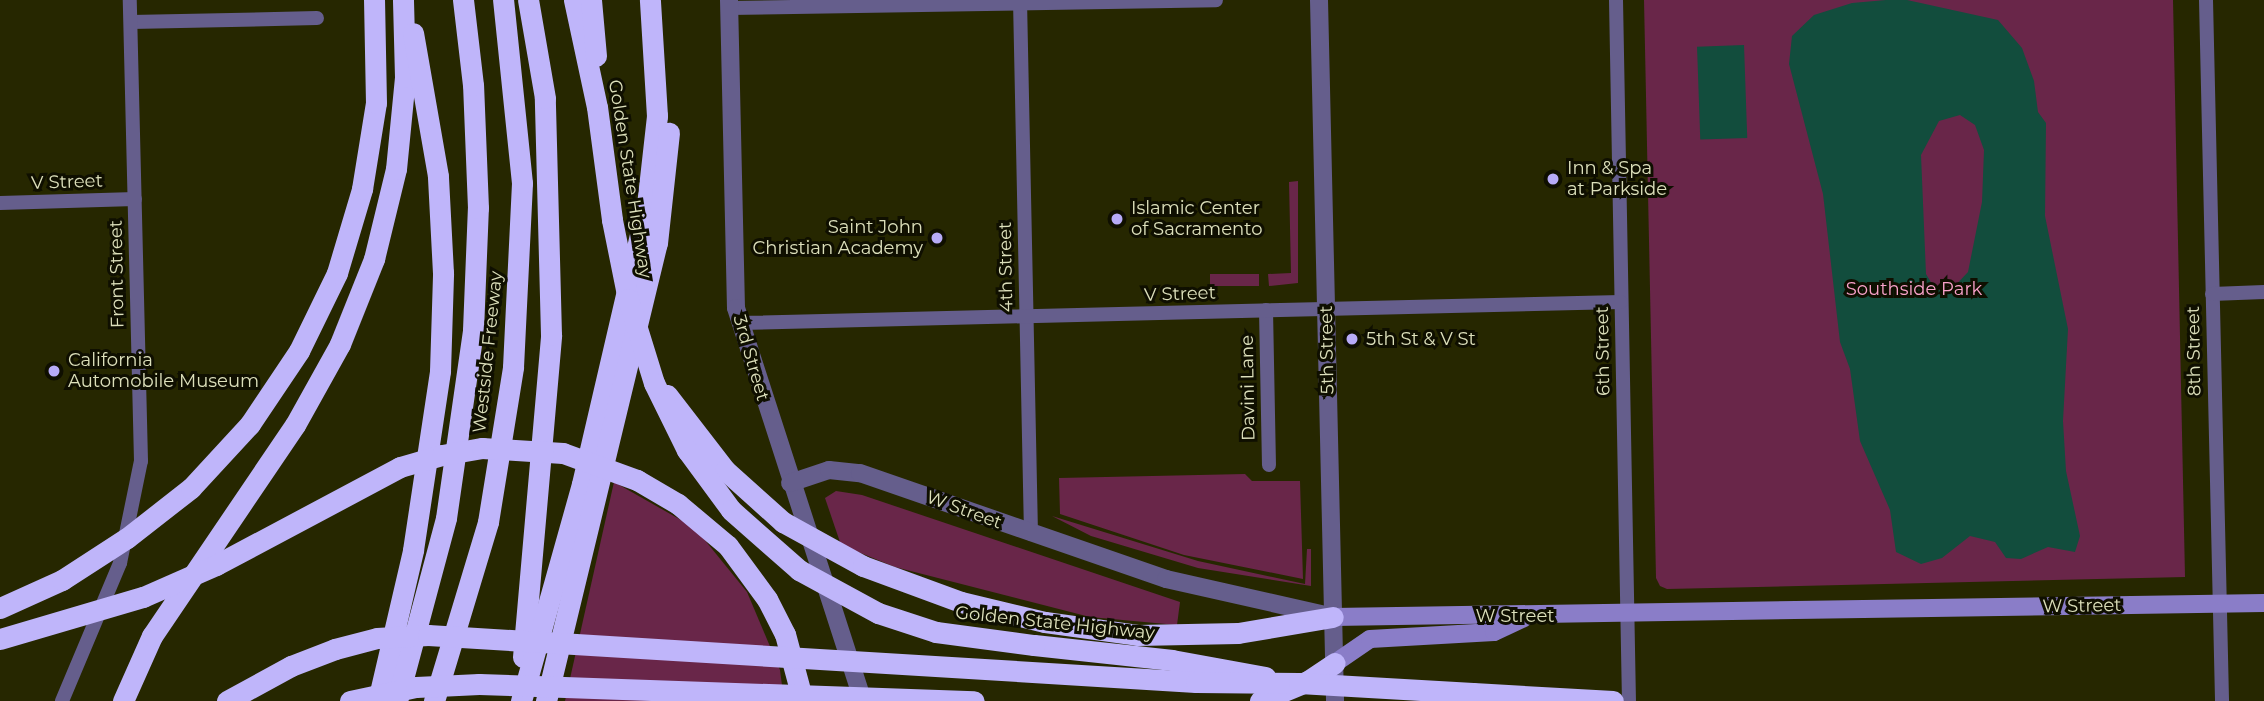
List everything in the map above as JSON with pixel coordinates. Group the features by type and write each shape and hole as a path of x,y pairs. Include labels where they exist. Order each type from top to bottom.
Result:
{"highway":[{"path":"0,608 73,573 127,538 191,488 250,424 299,351 337,273 362,189 376,103 374,0"},
{"path":"123,701 152,636 295,425 340,344 374,259 396,169 405,78 404,0"},
{"path":"378,701 413,550 440,370 443,273 438,176 404,0"},
{"name":"Westside Freeway","path":"397,701 446,518 473,331 478,208 473,85 463,0"},
{"name":"Westside Freeway","path":"434,701 488,522 513,367 522,183 503,0"},
{"path":"520,701 551,321 545,98 528,0"},
{"name":"Golden State Highway","path":"574,0 597,107 612,220 645,356 672,424 732,510 799,569 878,613 936,632 984,641 1172,660 1298,683 1613,701"},
{"path":"591,0 597,107"},
{"path":"520,701 582,484 647,205 657,116 652,0"},
{"path":"546,701 662,211 668,163 668,82 652,0"},
{"path":"645,356 694,434 724,470 783,523 863,566 961,602 1045,622 1137,635 1238,632 1334,617"},
{"path":"0,639 144,597 216,565 400,467 442,455 482,448 564,453 617,471 678,504 728,546 767,599 785,634 803,701"},
{"path":"227,701 291,666 335,649 377,638 428,635 1196,682 1298,683"},
{"path":"1260,701 1308,681 1335,663"},
{"path":"350,701 416,687 479,684 974,701"}],"main road":[{"name":"W Street","path":"1334,617 1627,616 2264,603"},
{"path":"1335,663 1370,639 1494,632 1530,615"}],"street":[{"name":"Front Street","path":"62,701 120,563 137,495 141,424 130,0"},
{"path":"729,4 1216,0"},
{"name":"5th Street","path":"1319,0 1335,701"},
{"name":"6th Street","path":"1616,0 1629,701"},
{"name":"8th Street","path":"2206,0 2222,701"},
{"name":"4th Street","path":"1020,2 1031,534"},
{"name":"3rd Street","path":"729,4 734,279 740,323 863,701"},
{"path":"131,22 317,18"},
{"name":"V Street","path":"0,203 135,199"},
{"path":"2213,294 2264,292"},
{"name":"V Street","path":"740,323 1621,302"},
{"name":"Davini Lane","path":"1266,310 1269,465"},
{"name":"W Street","path":"790,483 829,470 848,470 1166,579 1334,617"}],"green space":[{"name":"Southside Park","path":"1644,0 2173,0 2185,577 1667,589 1660,586 1656,578"},
{"path":"1298,181 1298,283 1269,286 1268,274 1291,273 1289,182"},
{"path":"1210,274 1259,274 1259,286 1210,286"},
{"path":"1245,474 1252,481 1300,481 1303,579 1184,555 1060,514 1059,478"},
{"path":"614,482 695,528 747,592 780,670 784,701 565,701"},
{"path":"836,491 862,495 1180,602 1177,625 1090,617 895,567 841,545 825,498"},
{"path":"1052,516 1198,561 1305,584 1307,549 1311,549 1311,586 1198,568 1091,536"}],"shaded area":[{"path":"1907,0 1998,20 2022,48 2034,81 2038,112 2046,123 2045,216 2068,329 2063,421 2066,471 2080,536 2075,552 2048,547 2021,559 2006,558 1995,542 1970,536 1942,558 1921,564 1896,552 1890,510 1860,441 1850,369 1840,342 1823,194 1789,64 1792,36 1814,15 1852,3","holes":["1960,115 1975,125 1984,150 1982,202 1968,272 1953,288 1943,291 1935,289 1926,274 1921,155 1939,121"]},
{"path":"1744,45 1747,138 1700,140 1697,47"}],"place":[{"name":"Inn & Spa at Parkside","path":"1553,179"},
{"name":"Islamic Center of Sacramento","path":"1117,219"},
{"name":"Saint John Christian Academy","path":"937,238"},
{"name":"5th St & V St","path":"1352,339"},
{"name":"California Automobile Museum","path":"54,371"}]}
